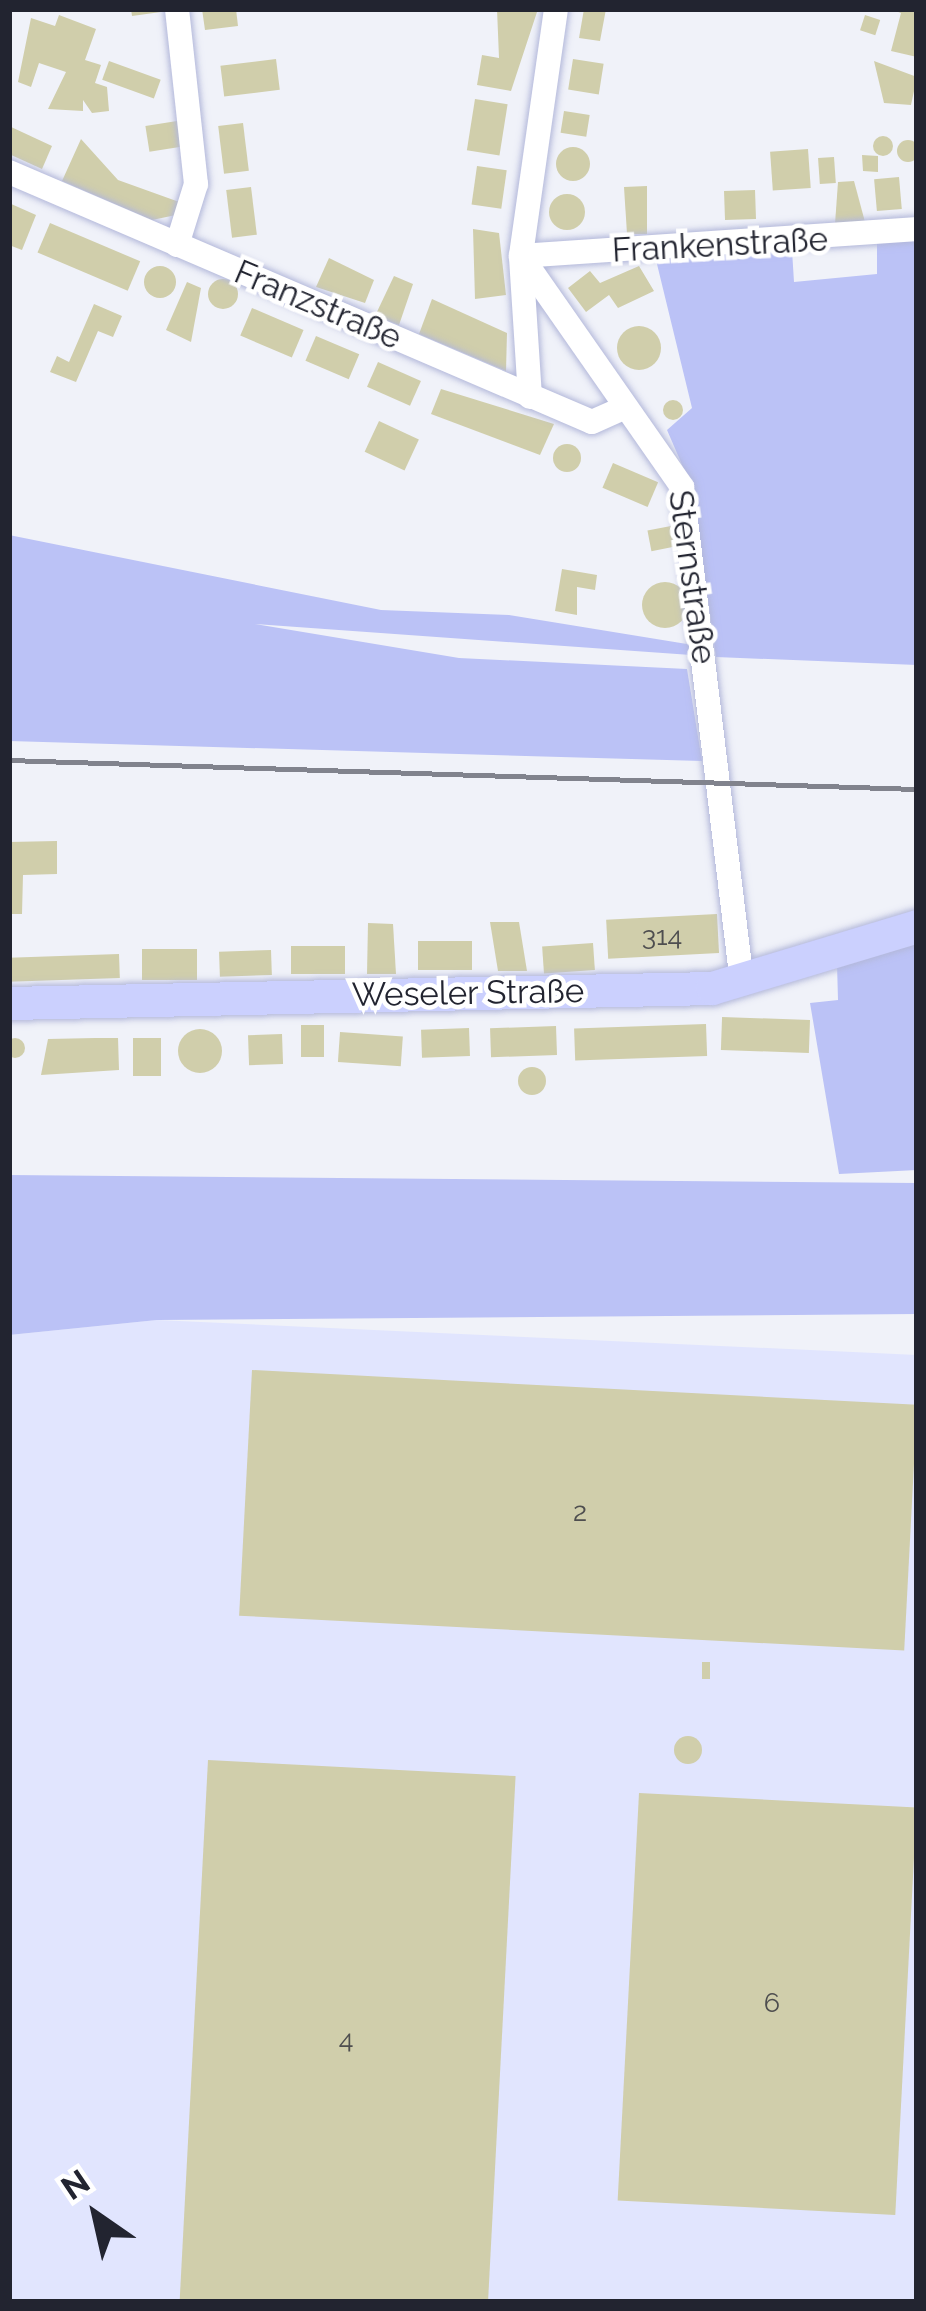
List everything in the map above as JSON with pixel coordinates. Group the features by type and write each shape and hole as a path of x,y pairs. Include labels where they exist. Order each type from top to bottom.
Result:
{"main road":[{"name":"Weseler Straße","path":"9,1003 742,982 917,926"}],"street":[{"path":"177,9 196,184 177,245"},
{"path":"530,397 521,256 556,9"},
{"name":"Franzstraße","path":"9,172 592,422 625,407"},
{"name":"Frankenstraße","path":"521,256 917,229"},
{"name":"Sternstraße","path":"521,256 682,487 742,982"}],"shaded area":[{"path":"917,236 917,665 716,657 693,490 667,430 692,408 656,260 792,250 794,282 877,274 877,242"},
{"path":"9,535 381,610 509,615 693,645 691,655 255,624 459,658 687,669 702,761 9,741"},
{"path":"917,936 917,1170 839,1174 810,1003 838,1000 837,964"},
{"path":"9,1175 917,1183 917,1314 157,1320 9,1335"},
{"path":"157,1320 917,1355 917,2302 9,2302 9,1335"}],"building":[{"path":"131,9 161,9 161,12 132,16"},
{"path":"202,9 236,9 238,26 205,30"},
{"path":"497,9 538,9 511,91 477,85 482,55 499,58"},
{"path":"584,9 606,9 600,41 579,38"},
{"path":"890,9 917,9 917,57 891,51 901,13"},
{"path":"59,15 96,29 85,60 101,65 95,83 107,87 109,111 92,113 83,100 83,111 48,109 66,72 39,63 31,87 18,82 31,18 55,26"},
{"path":"865,15 880,20 875,35 860,30"},
{"path":"276,59 280,90 224,97 220,66"},
{"path":"573,59 604,64 599,94 568,90"},
{"path":"109,61 161,80 154,99 102,80"},
{"path":"874,61 917,77 911,105 884,103"},
{"path":"475,99 508,104 499,156 467,150"},
{"path":"564,111 590,115 586,137 561,133"},
{"path":"177,121 181,147 149,152 145,126"},
{"path":"243,123 249,171 224,174 218,126"},
{"path":"9,126 52,146 42,169 9,154"},
{"path":"883,136 893,146 883,156 873,146"},
{"path":"81,139 118,180 182,203 176,215 152,220 62,181"},
{"path":"908,140 919,151 908,162 897,151"},
{"path":"573,147 585,152 590,164 585,176 573,181 561,176 556,164 561,152"},
{"path":"808,149 811,188 773,191 770,152"},
{"path":"862,155 878,156 878,172 863,171"},
{"path":"834,157 836,183 820,184 818,158"},
{"path":"477,166 507,170 501,209 472,205"},
{"path":"899,177 902,209 877,211 874,179"},
{"path":"854,181 865,222 835,224 838,182"},
{"path":"647,186 647,234 627,234 624,187"},
{"path":"251,187 257,235 232,238 226,190"},
{"path":"755,190 756,219 725,220 724,191"},
{"path":"567,194 580,199 585,212 580,225 567,230 554,225 549,212 554,199"},
{"path":"9,203 36,215 22,250 9,245"},
{"path":"50,223 140,261 128,291 37,252"},
{"path":"473,229 499,233 506,295 475,299"},
{"path":"329,258 374,280 365,303 316,287"},
{"path":"160,266 171,271 176,282 171,293 160,298 149,293 144,282 149,271"},
{"path":"639,266 654,291 618,308 609,295 586,312 568,288 590,271 600,283"},
{"path":"394,276 413,284 399,325 375,316"},
{"path":"223,279 238,294 223,309 208,294"},
{"path":"187,282 201,288 191,342 166,330"},
{"path":"432,299 507,333 506,371 419,334"},
{"path":"94,304 122,316 113,337 98,331 76,382 50,372 57,356 69,362"},
{"path":"252,308 304,330 292,357 240,336"},
{"path":"639,326 655,332 661,348 655,364 639,370 623,364 617,348 623,332"},
{"path":"316,336 359,354 349,379 305,361"},
{"path":"378,362 421,381 410,406 367,387"},
{"path":"441,389 554,424 540,455 431,414"},
{"path":"673,400 683,410 673,420 663,410"},
{"path":"379,421 419,440 405,470 365,452"},
{"path":"567,444 577,448 581,458 577,468 567,472 557,468 553,458 557,448"},
{"path":"613,463 658,482 648,507 602,488"},
{"path":"671,526 675,547 651,551 647,531"},
{"path":"562,569 597,575 595,590 577,587 577,615 555,611"},
{"path":"665,582 682,588 688,605 682,622 665,628 648,622 642,605 648,588"},
{"path":"57,841 57,874 23,875 22,914 9,914 9,842"},
{"path":"717,914 719,953 608,959 606,920"},
{"path":"490,922 519,922 527,971 498,971"},
{"path":"368,923 393,924 396,974 367,974"},
{"path":"418,941 472,941 472,970 418,970"},
{"path":"593,943 595,970 544,973 542,947"},
{"path":"291,946 345,946 345,974 291,974"},
{"path":"142,949 197,949 197,980 142,980"},
{"path":"271,950 272,975 220,977 219,952"},
{"path":"119,954 120,978 10,982 9,958"},
{"path":"722,1017 810,1020 809,1053 721,1050"},
{"path":"706,1024 707,1056 575,1061 574,1029"},
{"path":"301,1025 324,1025 324,1057 301,1057"},
{"path":"556,1026 557,1055 491,1057 490,1028"},
{"path":"469,1028 470,1056 422,1058 421,1030"},
{"path":"200,1029 215,1036 222,1051 215,1066 200,1073 185,1066 178,1051 185,1036"},
{"path":"340,1032 403,1036 401,1066 338,1062"},
{"path":"282,1034 283,1064 249,1065 248,1035"},
{"path":"15,1038 25,1048 15,1058 5,1048"},
{"path":"118,1038 119,1070 41,1075 48,1039"},
{"path":"133,1038 161,1038 161,1076 133,1076"},
{"path":"532,1067 542,1071 546,1081 542,1091 532,1095 522,1091 518,1081 522,1071"},
{"path":"252,1370 917,1405 904,1651 239,1616"},
{"path":"702,1662 710,1662 710,1679 702,1679"},
{"path":"688,1736 698,1740 702,1750 698,1760 688,1764 678,1760 674,1750 678,1740"},
{"path":"208,1760 516,1776 488,2302 180,2302"},
{"path":"639,1793 917,1808 895,2215 618,2200"}],"railway":[{"path":"9,760 917,789"}]}
